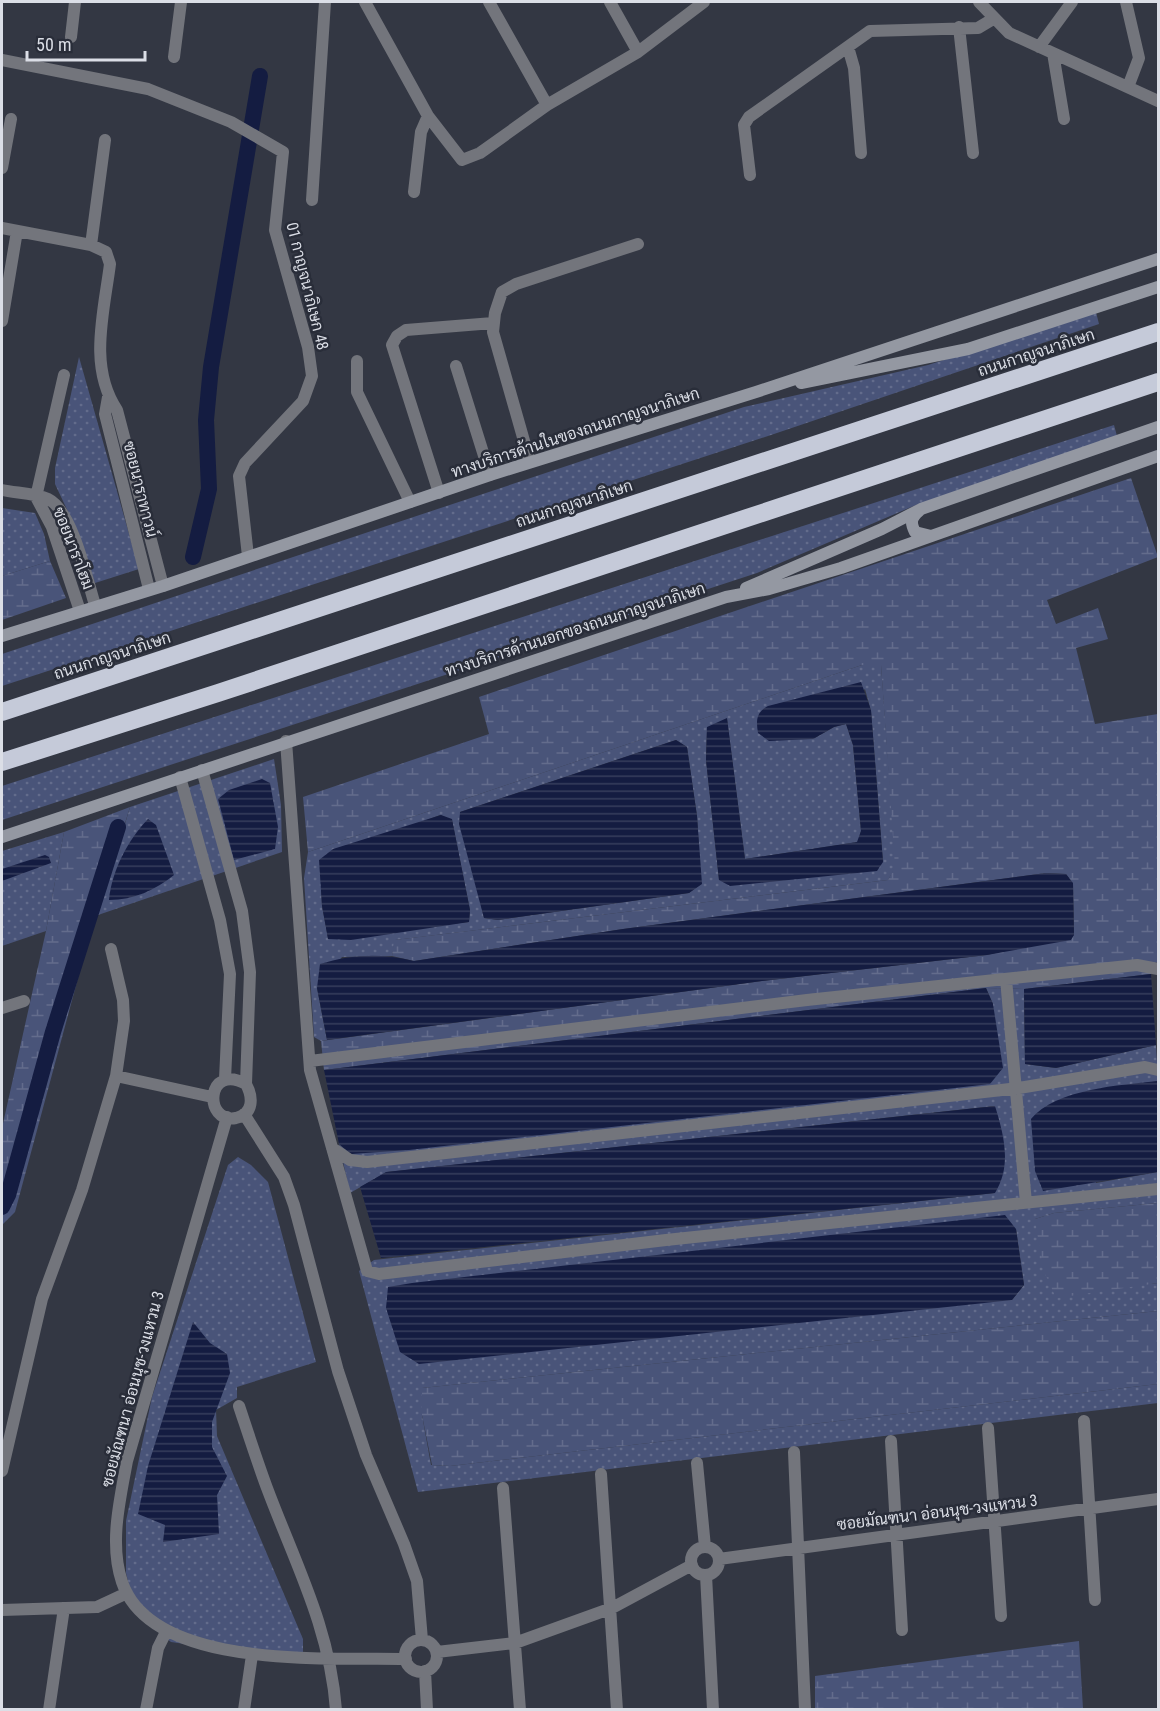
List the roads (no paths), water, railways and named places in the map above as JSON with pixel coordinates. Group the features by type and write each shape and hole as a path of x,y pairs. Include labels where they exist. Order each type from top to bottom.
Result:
{"highway":[{"name":"ถนนกาญจนาภิเษก","path":"2,712 1158,332"},
{"path":"2,762 218,693 1158,382"}],"main road":[{"name":"ทางบริการด้านในของถนนกาญจนาภิเษก","path":"2,636 163,586 490,475 756,392 1158,259"},
{"path":"756,392 968,350 1158,287"},
{"path":"726,597 882,529 921,509 1158,428"},
{"name":"ทางบริการด้านนอกของถนนกาญจนาภิเษก","path":"2,837 726,597 769,589 841,568 1158,456"},
{"path":"921,509 912,517 911,524 915,532 933,536"}],"street":[{"path":"71,37 75,2"},
{"path":"174,57 181,2"},
{"path":"312,200 326,2"},
{"path":"365,2 428,117 462,160 469,160 547,105 638,52 704,2"},
{"path":"489,2 547,105"},
{"path":"610,2 638,52"},
{"path":"979,2 1009,33 1158,101"},
{"path":"1039,47 1072,2"},
{"path":"1126,2 1139,58 1128,87"},
{"path":"750,175 744,125 749,117 870,31 978,28 993,19"},
{"path":"960,27 973,153"},
{"path":"848,47 854,68 861,153"},
{"path":"1053,53 1064,119"},
{"name":"01 กาญจนาภิเษก 48","path":"2,60 148,89 231,122 275,145 283,152 284,159 275,211 275,230 308,347 312,376 303,401 245,463 239,476 248,556"},
{"path":"414,192 421,132 428,117"},
{"path":"2,168 10,119"},
{"path":"2,228 91,245 105,140"},
{"path":"2,321 17,231"},
{"path":"530,462 502,369 493,323 502,292 516,284 638,244"},
{"name":"ซอยนาราทาวน์","path":"91,245 106,252 110,264 99,350 102,377 108,397 117,410 163,586"},
{"path":"440,493 392,345 397,336 406,330 493,323"},
{"path":"357,361 357,392 410,502"},
{"path":"456,366 490,475"},
{"path":"36,497 64,375"},
{"name":"ซอยนาราทาวน์","path":"108,397 105,414 149,589"},
{"name":"ซอยนาราโฮม","path":"2,490 53,502 68,521 95,606"},
{"name":"ซอยนาราโฮม","path":"36,497 52,527 80,611"},
{"path":"286,741 310,1061 367,1271 379,1274 666,1240 1158,1189"},
{"path":"202,770 242,911 250,972 246,1084"},
{"path":"180,777 220,921 230,974 225,1079"},
{"path":"2,1471 42,1299 82,1190 116,1076 124,1022 123,1000 111,949"},
{"path":"310,1061 807,1000 1137,965 1158,969"},
{"path":"1006,979 1026,1203"},
{"path":"2,1008 24,1001"},
{"path":"332,1148 350,1160 367,1162 1016,1088 1145,1067 1158,1070"},
{"path":"116,1076 212,1097"},
{"path":"236,1078 246,1084 252,1094 251,1105 244,1114 234,1118 227,1117 215,1108 212,1097 216,1086 225,1079 236,1078"},
{"path":"244,1114 284,1177 294,1205 338,1371 366,1455 404,1544 417,1581 422,1640"},
{"name":"ซอยมัณฑนา อ่อนนุช-วงแหวน 3","path":"227,1117 127,1461 116,1519 117,1552 122,1582 127,1593 144,1613 166,1632 206,1647 252,1655 406,1659"},
{"path":"239,1406 267,1487 320,1618 330,1657 336,1710"},
{"path":"1084,1421 1095,1600"},
{"path":"988,1428 1001,1616"},
{"path":"891,1440 903,1630"},
{"path":"794,1452 806,1710"},
{"path":"697,1463 705,1547"},
{"path":"601,1474 612,1608 616,1710"},
{"path":"503,1488 520,1710"},
{"name":"ซอยมัณฑนา อ่อนนุช-วงแหวน 3","path":"719,1559 994,1520 1091,1510 1158,1499"},
{"path":"705,1547 715,1551 719,1559 714,1571 706,1575 698,1572 692,1565 694,1552 705,1547"},
{"path":"437,1652 515,1643 612,1608 692,1565"},
{"path":"706,1575 713,1710"},
{"path":"2,1610 97,1608 127,1593"},
{"path":"49,1710 64,1608"},
{"path":"146,1710 158,1648 166,1632"},
{"path":"422,1640 433,1645 437,1652 435,1664 425,1671 411,1668 406,1659 409,1645 422,1640"},
{"path":"244,1710 252,1655"},
{"path":"425,1671 427,1710"}],"waterway":[{"path":"193,557 209,489 206,420 211,367 260,76"},
{"path":"2,1207 8,1195 53,1032 118,827"}]}
